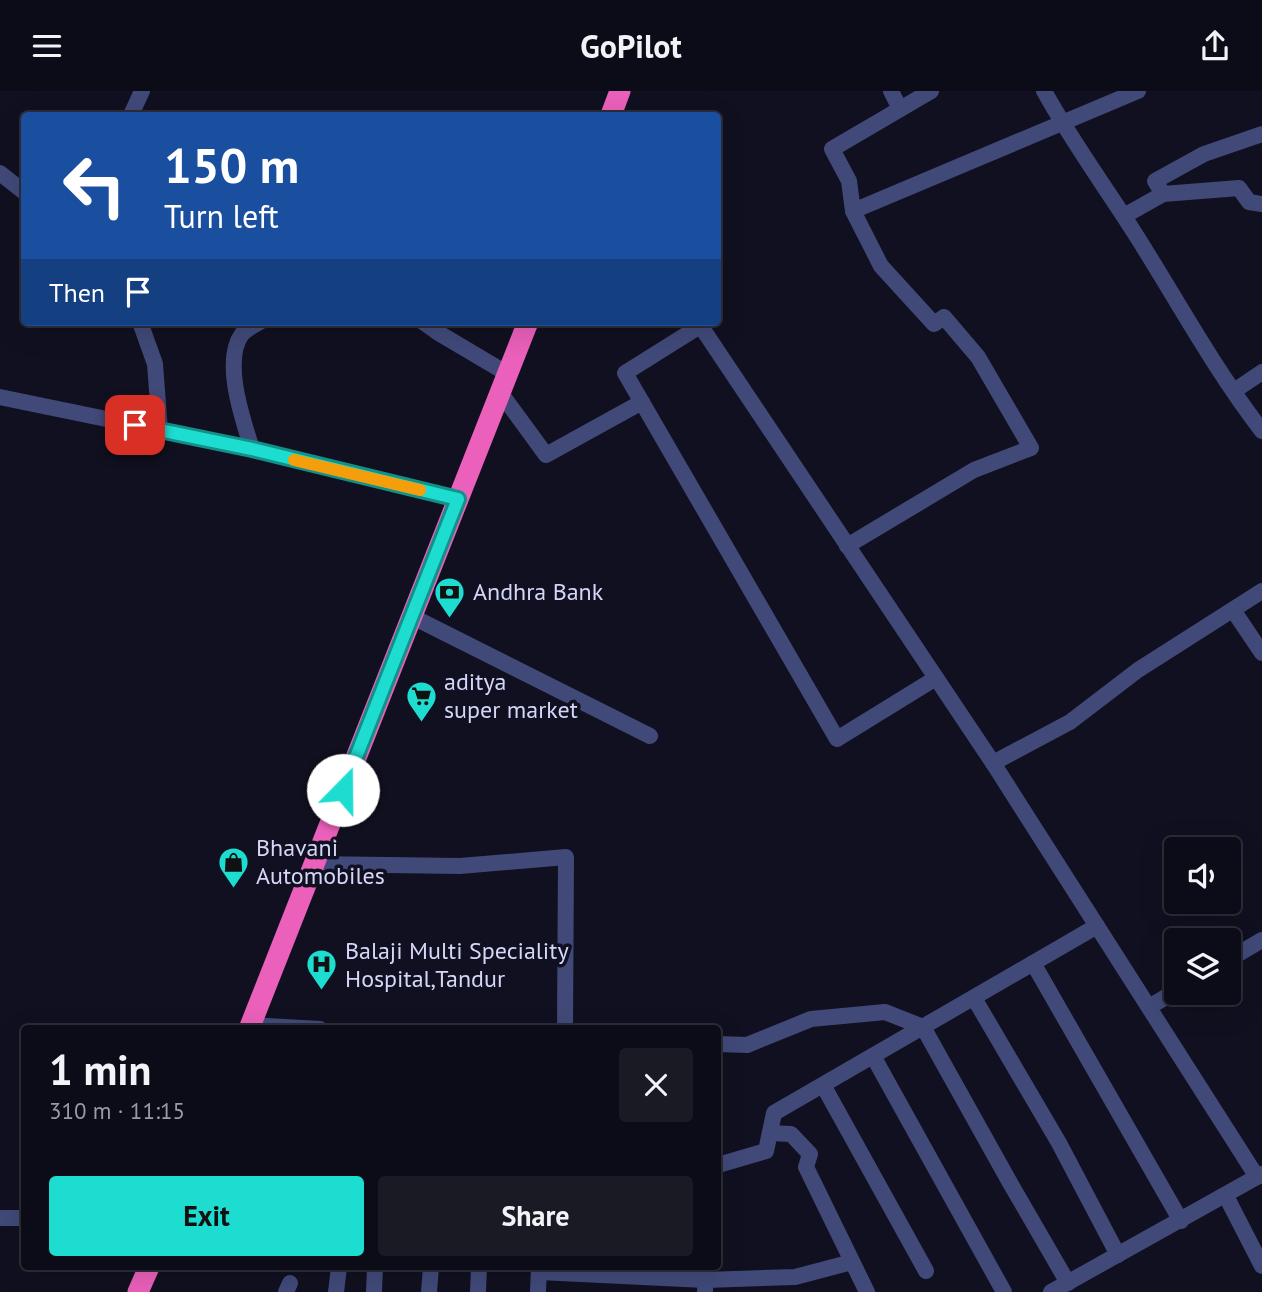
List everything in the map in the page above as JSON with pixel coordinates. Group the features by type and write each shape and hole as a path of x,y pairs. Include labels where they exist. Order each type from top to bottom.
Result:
{"highway":[{"path":"612,112 620,91"},
{"path":"250,1025 526,326"},
{"path":"138,1292 148,1270"}],"street":[{"path":"132,112 142,91"},
{"path":"891,91 900,109"},
{"path":"847,546 974,470 1031,448 978,357 944,317 934,324 881,266 853,211 849,181 832,149 931,91"},
{"path":"1044,91 1262,431"},
{"path":"853,211 1139,91"},
{"path":"1163,194 1155,181 1203,155 1262,135"},
{"path":"0,173 21,190"},
{"path":"1124,216 1163,194 1239,188 1249,202 1262,204"},
{"path":"141,326 155,364 160,431"},
{"path":"252,449 238,405 233,355 243,332 253,326"},
{"path":"429,326 504,383 546,455 642,402"},
{"path":"696,326 625,373 837,739 936,678"},
{"path":"700,326 993,763 1259,1176 1051,1292"},
{"path":"1234,391 1262,372"},
{"path":"0,397 252,449 458,499"},
{"path":"993,763 1070,722 1138,670 1262,591"},
{"path":"1233,610 1262,653"},
{"path":"411,616 650,736"},
{"path":"313,864 460,866 566,857 565,1025"},
{"path":"721,1164 766,1151 774,1113 1097,926"},
{"path":"1241,952 1262,940"},
{"path":"1033,963 1181,1221"},
{"path":"974,998 1059,1143 1118,1255"},
{"path":"1149,1007 1164,998"},
{"path":"721,1044 747,1045 811,1019 885,1012 923,1027 1068,1283"},
{"path":"873,1056 1004,1292"},
{"path":"823,1085 926,1271"},
{"path":"770,1133 791,1134 810,1154 806,1167 867,1292"},
{"path":"1226,1196 1262,1266"},
{"path":"0,1218 20,1218"},
{"path":"554,1270 705,1280 795,1277 852,1262"},
{"path":"336,1292 339,1270"},
{"path":"374,1292 375,1270"},
{"path":"429,1292 431,1270"},
{"path":"478,1292 479,1270"},
{"path":"538,1292 539,1270"}],"slow traffic":[{"path":"294,460 420,490"}],"place":[{"name":"Andhra Bank","path":"450,619"},
{"name":"aditya super market","path":"421,723"},
{"name":"Bhavani Automobiles","path":"233,889"},
{"name":"Balaji Multi Speciality Hospital,Tandur","path":"322,992"}],"route":[{"path":"135,425 252,449 458,499 343,790"}]}
